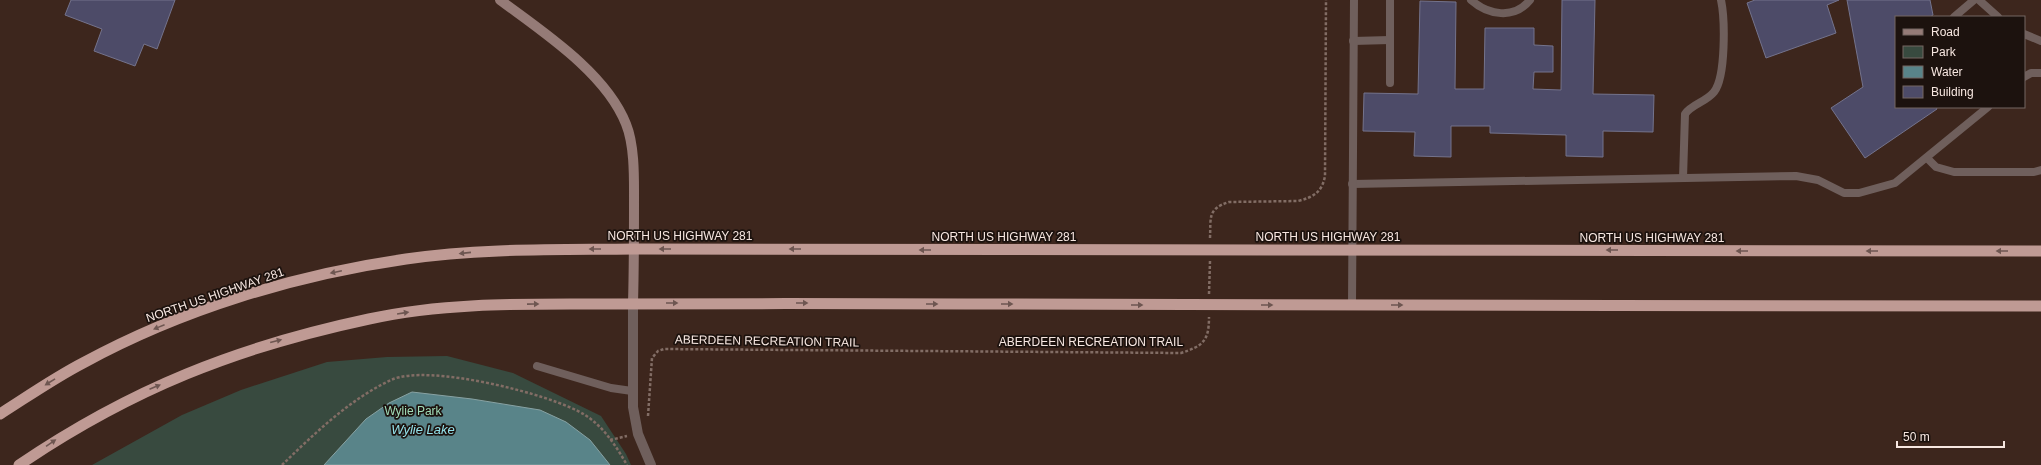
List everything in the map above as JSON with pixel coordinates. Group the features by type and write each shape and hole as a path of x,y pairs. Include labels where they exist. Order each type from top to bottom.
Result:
{"highway":[{"name":"NORTH US HIGHWAY 281","path":"0,414 66,372 136,336 181,318 255,292 312,277 408,259 483,252 634,249 2041,251"},
{"path":"19,465 57,439 137,395 207,364 271,342 371,318 406,312 482,305 633,303 2041,306"}],"main road":[{"path":"500,0 547,35 590,72 607,90 627,126 634,166 633,303"}],"street":[{"path":"633,303 632,391 638,434 651,465"}],"lane":[{"path":"1352,305 1354,0"},
{"path":"1390,0 1390,83"},
{"path":"1471,0 1479,7 1492,12 1508,14 1525,6 1530,0"},
{"path":"1683,178 1685,114 1714,92 1720,82 1722,37 1721,0"},
{"path":"1955,16 1974,0"},
{"path":"1979,0 1997,16"},
{"path":"2025,34 2041,41"},
{"path":"1353,41 1390,40"},
{"path":"2025,76 2031,73 2041,73"},
{"path":"1352,184 1808,177 1844,193 1859,193 1895,183 1987,108"},
{"path":"1927,158 1936,167 1954,172 2034,172 2041,170"},
{"path":"538,366 611,388 632,391"}],"path":[{"name":"ABERDEEN RECREATION TRAIL","path":"638,434 646,431 652,358 658,351 664,349 1181,353 1198,348 1205,341 1209,330 1211,216 1213,210 1220,205 1230,202 1298,201 1307,199 1324,186 1326,0"},
{"path":"282,465 306,442 354,402 392,379 409,374 449,376 502,386 550,401 583,414 602,428 627,465"},
{"path":"610,440 638,434"}],"green space":[{"name":"Wylie Park","path":"447,356 513,373 601,416 626,454 631,465 92,465 182,415 241,390 327,362 387,357"}],"water":[{"name":"Wylie Lake","path":"412,392 472,399 540,410 566,422 590,440 610,465 324,465 366,419 389,403"}],"building":[{"path":"71,0 175,0 157,49 144,44 135,66 94,51 102,29 65,15"},
{"path":"1562,0 1595,0 1593,94 1654,95 1653,132 1603,131 1603,157 1566,156 1566,135 1490,133 1490,126 1451,126 1451,157 1414,156 1415,132 1363,131 1364,93 1418,94 1420,1 1456,2 1455,89 1484,89 1485,28 1534,28 1534,45 1553,46 1553,72 1534,72 1533,89 1561,90"},
{"path":"1755,0 1839,0 1827,5 1836,33 1766,58 1747,3"},
{"path":"1847,0 1930,0 1933,15 1932,16 1895,16 1895,108 1937,109 1865,158 1831,108 1863,87"}]}
